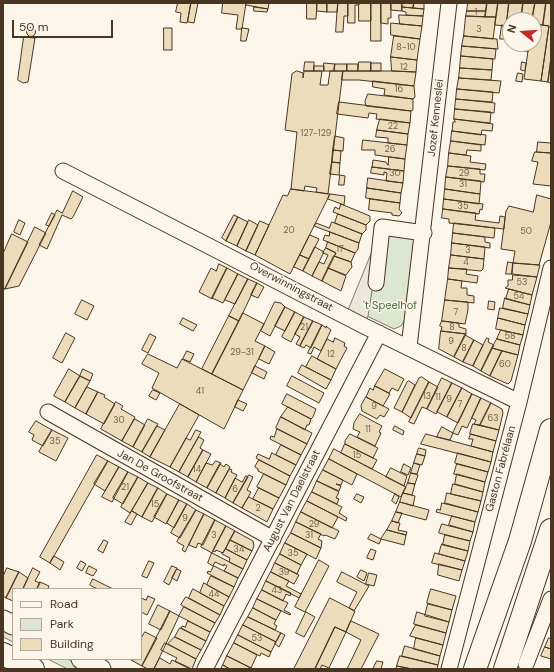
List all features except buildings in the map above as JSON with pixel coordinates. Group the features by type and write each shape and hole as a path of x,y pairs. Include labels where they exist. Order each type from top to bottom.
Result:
{"highway":[{"path":"475,669 526,521 551,430"},
{"path":"505,669 551,530"},
{"path":"3,654 12,659"},
{"path":"15,660 32,669"}],"main road":[{"path":"3,620 12,624"},
{"path":"83,660 101,669"}],"street":[{"name":"Jozef Kenneslei","path":"409,347 424,232 449,3"},
{"name":"Overwinningstraat","path":"63,171 379,333 519,402"},
{"path":"376,283 382,227 424,232"},
{"name":"Gaston Fabrélaan","path":"449,669 519,402 551,268"},
{"name":"August Van Daelstraat","path":"205,669 379,333"},
{"name":"Jan De Groofstraat","path":"48,412 273,540"},
{"path":"526,664 551,599"}],"green space":[{"name":"'t Speelhof","path":"388,233 418,237 406,318 401,326 394,329 367,316 372,289 381,290"},
{"path":"3,626 12,630 12,642 3,637"},
{"path":"50,660 70,660 88,669 68,669"}],"shaded area":[{"path":"382,227 368,316 364,326 346,316"}]}
